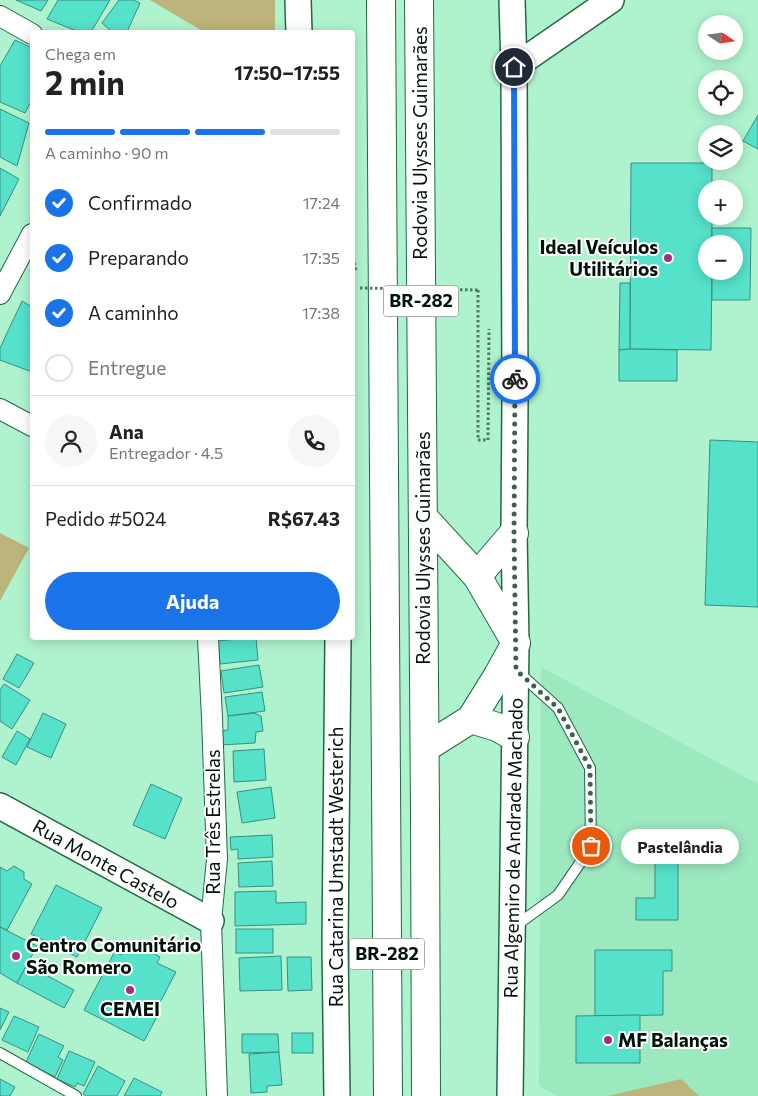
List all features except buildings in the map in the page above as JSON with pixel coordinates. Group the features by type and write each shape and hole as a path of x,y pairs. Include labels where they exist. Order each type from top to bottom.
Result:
{"highway":[{"name":"Rodovia Ulysses Guimarães","path":"381,0 388,1096"},
{"name":"Rodovia Ulysses Guimarães","path":"420,0 426,1096"},
{"path":"423,517 478,576 516,643 471,719 425,748"},
{"path":"478,576 514,533"},
{"path":"471,719 497,727 515,737"}],"street":[{"path":"298,0 299,30"},
{"name":"Rua Algemiro de Andrade Machado","path":"510,1096 516,670 514,533 514,67 512,0"},
{"path":"514,67 611,0"},
{"path":"0,16 30,33"},
{"path":"0,294 30,238"},
{"path":"0,409 30,425"},
{"name":"Rua Três Estrelas","path":"208,640 216,858 211,921 217,1096"},
{"name":"Rua Catarina Umstadt Westerich","path":"337,1096 335,945 338,640"},
{"name":"Rua Monte Castelo","path":"0,806 211,921"}],"lane":[{"path":"513,927 558,895 591,846 590,768 558,708 516,670"},
{"path":"0,1053 76,1096"}],"path":[{"path":"360,288 478,290 478,440 488,440 489,324"}],"shaded area":[{"path":"150,0 275,0 275,30 201,30"},
{"path":"0,533 29,548 0,601"},
{"path":"541,667 758,784 758,1096 558,1096 539,1086"},
{"path":"681,1079 699,1096 608,1096"}],"way so far":[{"path":"515,379 514,533 516,670 558,708 590,768 591,846"}],"place":[{"name":"Ideal Veículos Utilitários","path":"668,258"},
{"name":"Pastelândia","path":"591,846"},
{"name":"Centro Comunitário São Romero","path":"16,956"},
{"name":"CEMEI","path":"130,990"},
{"name":"MF Balanças","path":"608,1040"}],"route":[{"path":"514,67 515,379"}]}
